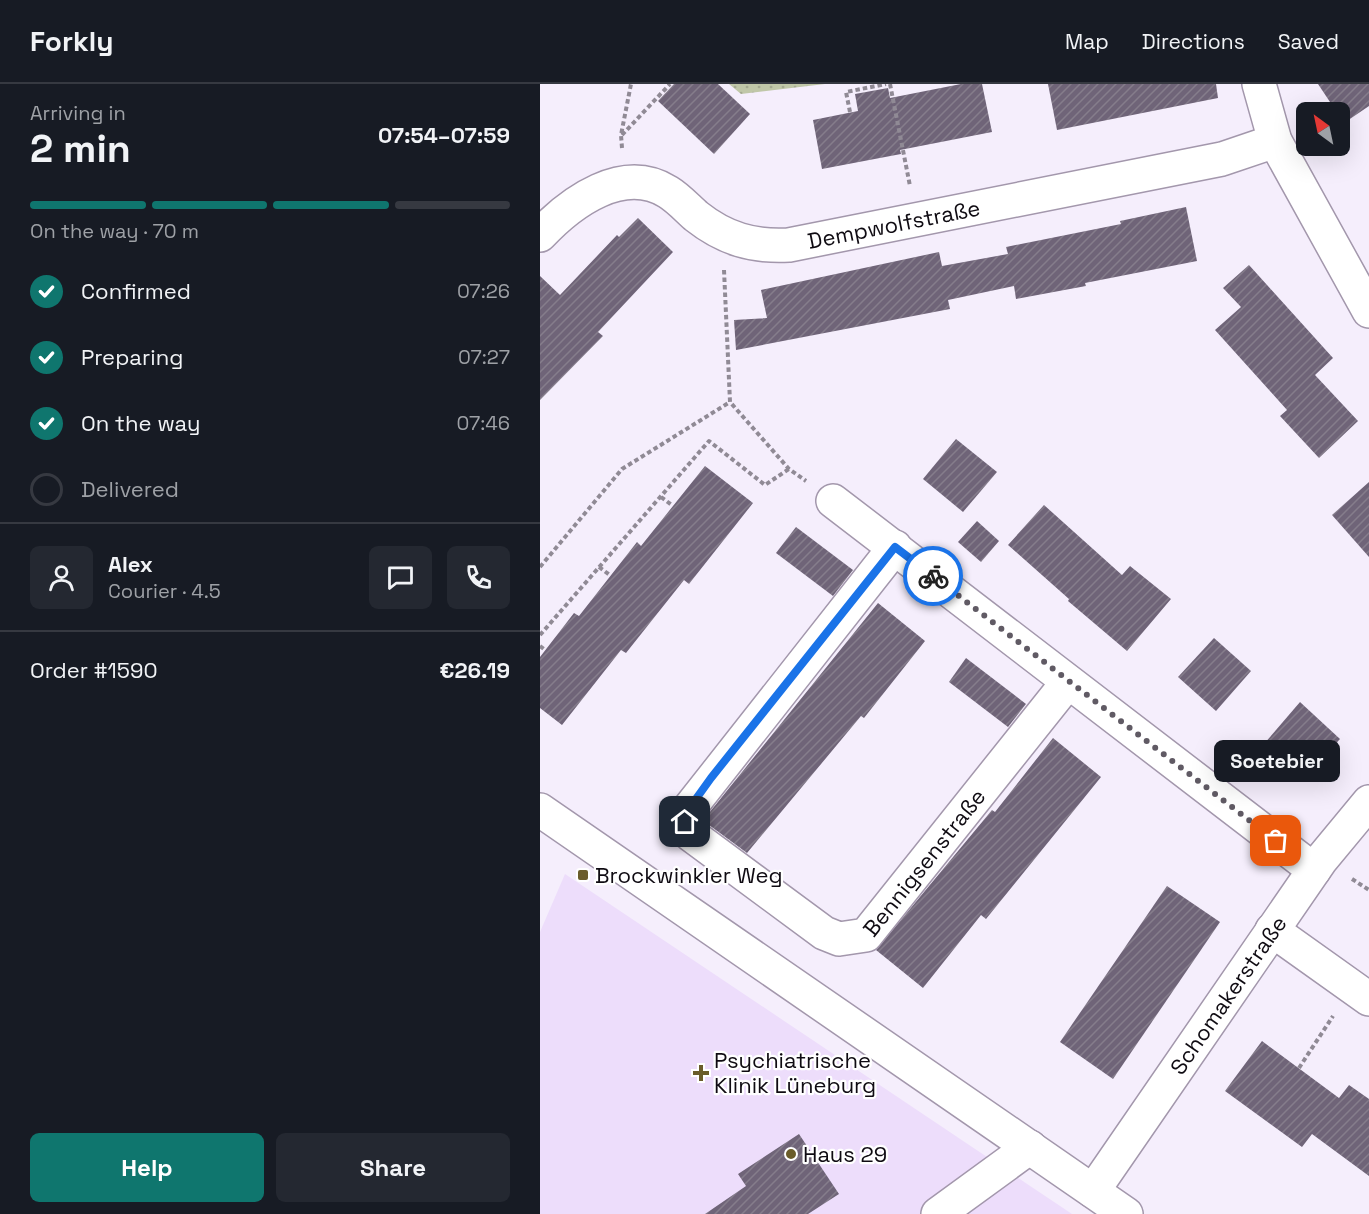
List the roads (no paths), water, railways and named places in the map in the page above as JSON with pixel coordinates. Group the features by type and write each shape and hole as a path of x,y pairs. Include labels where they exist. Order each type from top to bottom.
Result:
{"street":[{"path":"1259,84 1275,141 1369,311"},
{"name":"Dempwolfstraße","path":"540,235 571,207 597,192 624,181 647,182 669,192 697,217 723,234 745,244 772,246 1222,159 1275,141"},
{"path":"833,501 1314,870"},
{"name":"Bennigsenstraße","path":"895,547 688,810 685,822 690,834 824,933 838,939 866,934 1068,682"},
{"name":"Schomakerstraße","path":"1093,1191 1314,870 1369,802"},
{"path":"540,810 1126,1214"},
{"path":"1272,930 1361,993"},
{"path":"938,1214 1030,1147"}],"place":[{"name":"Soetebier","path":"1276,841"},
{"name":"Brockwinkler Weg","path":"583,875"},
{"name":"Psychiatrische Klinik Lüneburg","path":"701,1073"},
{"name":"Haus 29","path":"791,1154"}]}
